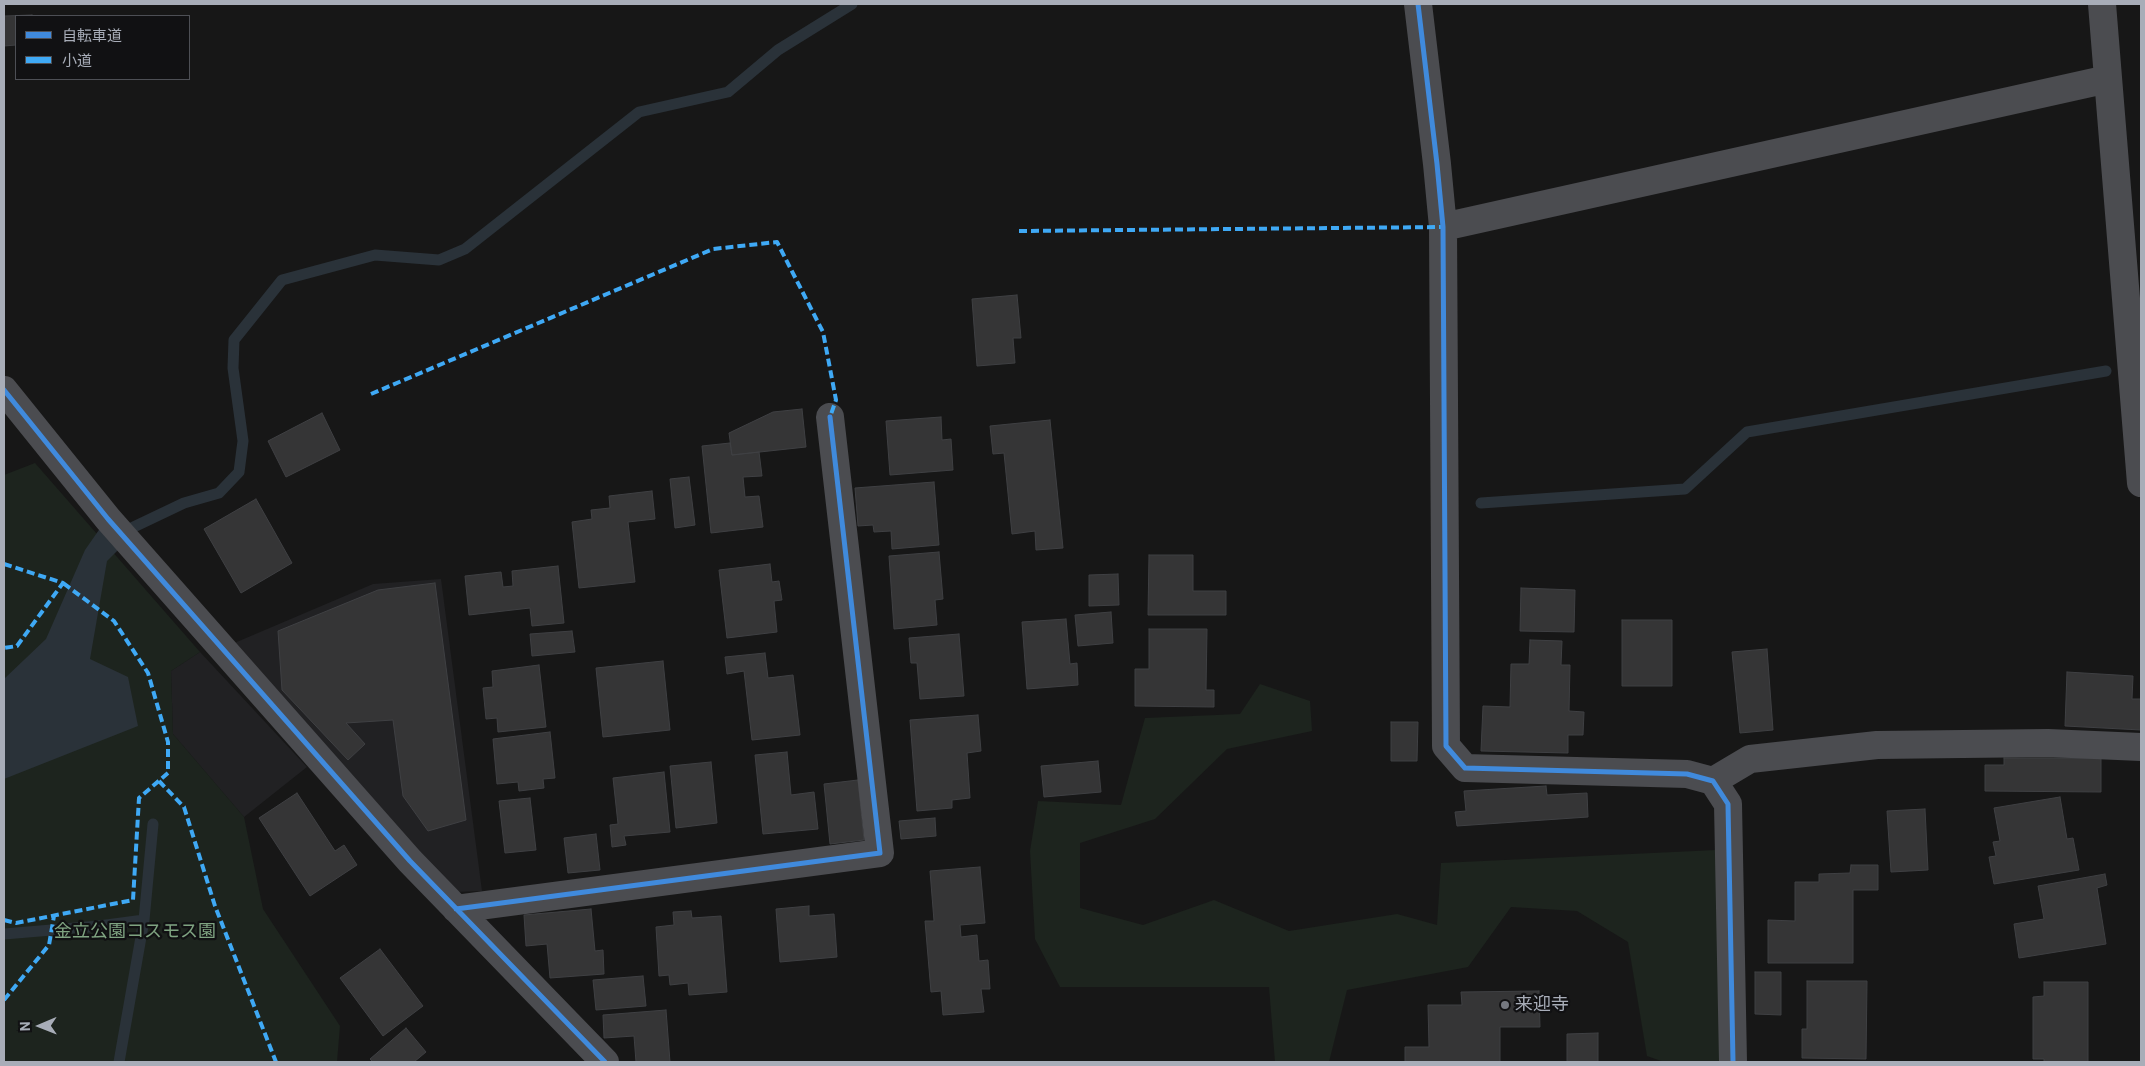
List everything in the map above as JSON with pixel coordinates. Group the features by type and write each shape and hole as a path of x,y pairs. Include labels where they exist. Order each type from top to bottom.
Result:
{"street":[{"path":"1418,4 1438,164 1443,227 1446,746 1465,768 1687,774 1713,781 1728,804 1733,1062"},
{"path":"2102,4 2141,483"},
{"path":"1443,227 2108,80"},
{"path":"4,390 108,519 410,861 605,1062"},
{"path":"456,909 880,853 830,417"},
{"path":"1713,781 1750,759 1877,745 2048,743 2141,747"}],"shaded area":[{"path":"101,527 120,548 107,561 90,659 128,677 138,726 4,779 4,679 46,639 85,550"},
{"path":"441,579 482,891 455,892 232,644 373,584"},
{"path":"200,652 307,767 244,817 173,734 171,671"}],"green space":[{"name":"金立公園コスモス園","path":"35,463 200,652 171,671 173,734 244,817 263,909 340,1026 337,1062 4,1062 4,475"},
{"path":"1260,684 1310,701 1312,731 1227,749 1155,819 1080,843 1080,908 1143,925 1214,900 1289,931 1397,914 1437,925 1441,863 1716,850 1720,1062 1664,1062 1647,1056 1628,942 1577,911 1511,907 1468,967 1347,990 1329,1062 1275,1062 1269,987 1060,987 1035,939 1030,851 1038,801 1121,805 1145,718 1240,714"}],"building":[{"path":"4,16 15,16 15,45 4,46"},
{"path":"1017,295 1021,338 1013,338 1015,363 977,366 972,299"},
{"path":"802,409 806,447 732,455 729,433 773,412"},
{"path":"322,413 340,450 286,477 268,441"},
{"path":"941,417 942,440 951,439 953,470 890,475 886,421"},
{"path":"1050,420 1063,548 1036,550 1035,531 1012,534 1004,453 993,454 990,426"},
{"path":"730,443 732,455 759,452 762,476 743,477 745,497 759,496 763,527 711,533 702,446"},
{"path":"689,477 695,525 675,528 670,479"},
{"path":"934,482 939,545 892,549 891,531 874,532 873,525 858,526 855,488"},
{"path":"652,491 655,519 628,522 635,582 579,588 572,522 592,519 591,510 610,508 609,496"},
{"path":"256,499 292,563 241,593 204,529"},
{"path":"939,552 943,599 935,600 937,625 894,629 889,556"},
{"path":"1149,555 1193,555 1193,591 1226,591 1226,615 1148,615"},
{"path":"770,564 772,582 779,581 782,600 774,601 777,632 727,638 719,570"},
{"path":"558,566 564,623 532,626 530,608 469,615 465,576 501,572 503,587 513,586 512,571"},
{"path":"1118,574 1119,605 1089,606 1089,575"},
{"path":"435,583 466,820 428,831 403,796 393,720 346,723 365,744 348,760 282,690 278,631 378,590"},
{"path":"1521,588 1575,590 1574,632 1520,631"},
{"path":"1111,612 1113,643 1078,646 1075,615"},
{"path":"1066,619 1070,664 1077,663 1078,685 1027,689 1022,622"},
{"path":"1622,620 1672,620 1672,686 1622,686"},
{"path":"1149,629 1207,629 1206,690 1214,690 1214,707 1135,706 1135,669 1149,669"},
{"path":"572,631 575,652 532,656 530,634"},
{"path":"959,634 964,696 920,699 917,663 911,663 909,638"},
{"path":"1530,640 1562,641 1561,665 1570,665 1569,711 1584,712 1583,735 1568,735 1568,753 1481,751 1483,706 1510,707 1511,664 1529,664"},
{"path":"1767,649 1773,730 1740,733 1732,652"},
{"path":"765,653 768,678 793,675 800,735 752,740 744,671 727,674 725,657"},
{"path":"663,661 670,730 603,737 596,668"},
{"path":"539,665 546,727 498,732 497,718 486,719 483,688 493,687 492,671"},
{"path":"2067,672 2133,676 2132,699 2141,699 2141,730 2065,726"},
{"path":"978,715 981,751 967,753 970,798 952,800 952,808 917,811 910,720"},
{"path":"1391,722 1418,722 1417,761 1391,761"},
{"path":"550,732 555,778 543,779 544,788 519,791 518,782 497,784 493,739"},
{"path":"787,752 791,795 814,792 818,829 763,834 755,755"},
{"path":"2004,758 2101,758 2101,792 1985,791 1985,765 2004,765"},
{"path":"1098,761 1101,792 1044,797 1041,766"},
{"path":"711,762 717,823 676,828 670,766"},
{"path":"664,772 670,832 624,836 626,845 612,847 610,825 618,824 613,778"},
{"path":"858,780 864,840 830,844 824,784"},
{"path":"1546,786 1547,795 1587,793 1588,817 1457,826 1455,812 1466,811 1464,791"},
{"path":"297,793 335,851 344,845 357,865 310,896 259,818"},
{"path":"2060,797 2067,839 2073,838 2079,870 1994,884 1989,857 1996,856 1993,842 2000,841 1994,808"},
{"path":"530,798 536,850 505,853 499,801"},
{"path":"1925,809 1928,870 1891,872 1887,811"},
{"path":"935,818 936,836 901,839 899,821"},
{"path":"596,834 600,870 568,873 564,838"},
{"path":"1851,865 1878,865 1878,890 1853,890 1853,963 1768,963 1768,920 1795,921 1795,882 1819,882 1819,874 1850,873"},
{"path":"980,867 985,923 960,925 961,937 977,935 979,961 988,960 990,989 981,989 984,1012 943,1015 941,991 931,992 925,921 934,921 930,871"},
{"path":"2105,874 2107,885 2097,888 2106,944 2019,958 2014,924 2044,919 2038,886"},
{"path":"809,906 809,916 834,914 837,957 780,962 776,909"},
{"path":"591,909 595,951 603,950 604,974 550,978 547,944 526,946 524,915"},
{"path":"691,911 692,918 721,916 727,992 689,995 688,983 670,985 669,975 659,976 656,927 674,925 673,912"},
{"path":"380,949 423,1006 383,1036 340,978"},
{"path":"1755,972 1781,972 1781,1015 1755,1014"},
{"path":"643,976 646,1006 596,1010 593,980"},
{"path":"1807,981 1867,981 1866,1059 1802,1058 1802,1029 1807,1029"},
{"path":"2044,982 2088,982 2088,1062 2044,1062 2044,1059 2033,1059 2033,997 2044,996"},
{"path":"1539,991 1540,1027 1500,1027 1500,1062 1405,1062 1405,1047 1429,1047 1428,1005 1462,1005 1461,992"},
{"path":"666,1010 670,1062 636,1062 634,1036 604,1038 603,1015"},
{"path":"406,1028 426,1052 414,1062 373,1062 370,1059"},
{"path":"1598,1033 1598,1062 1567,1062 1567,1034"}],"waterway":[{"path":"121,533 184,503 219,493 239,472 243,441 233,368 234,340 282,280 375,255 439,260 465,249 639,112 728,92 778,50 852,4"},
{"path":"1481,503 1685,489 1747,432 2106,371"},
{"path":"4,934 144,920 153,824"},
{"path":"119,1062 144,920"}],"marked path":[{"path":"1019,231 1443,227"},
{"path":"371,394 713,249 777,242 823,332 836,400 830,417"},
{"path":"4,564 63,583 17,646 4,648"},
{"path":"4,920 16,923 133,900 139,798 168,773 168,742 148,673 114,621 63,583"},
{"path":"159,781 184,807 215,906 276,1062"},
{"path":"4,1000 49,945 54,916"}],"cycle path":[{"path":"1418,4 1443,227 1446,746 1465,768 1687,774 1713,781 1728,804 1733,1062"},
{"path":"4,390 108,519 410,861 605,1062"},
{"path":"456,909 880,853 830,417"}],"place":[{"name":"来迎寺","path":"1505,1005"}]}
